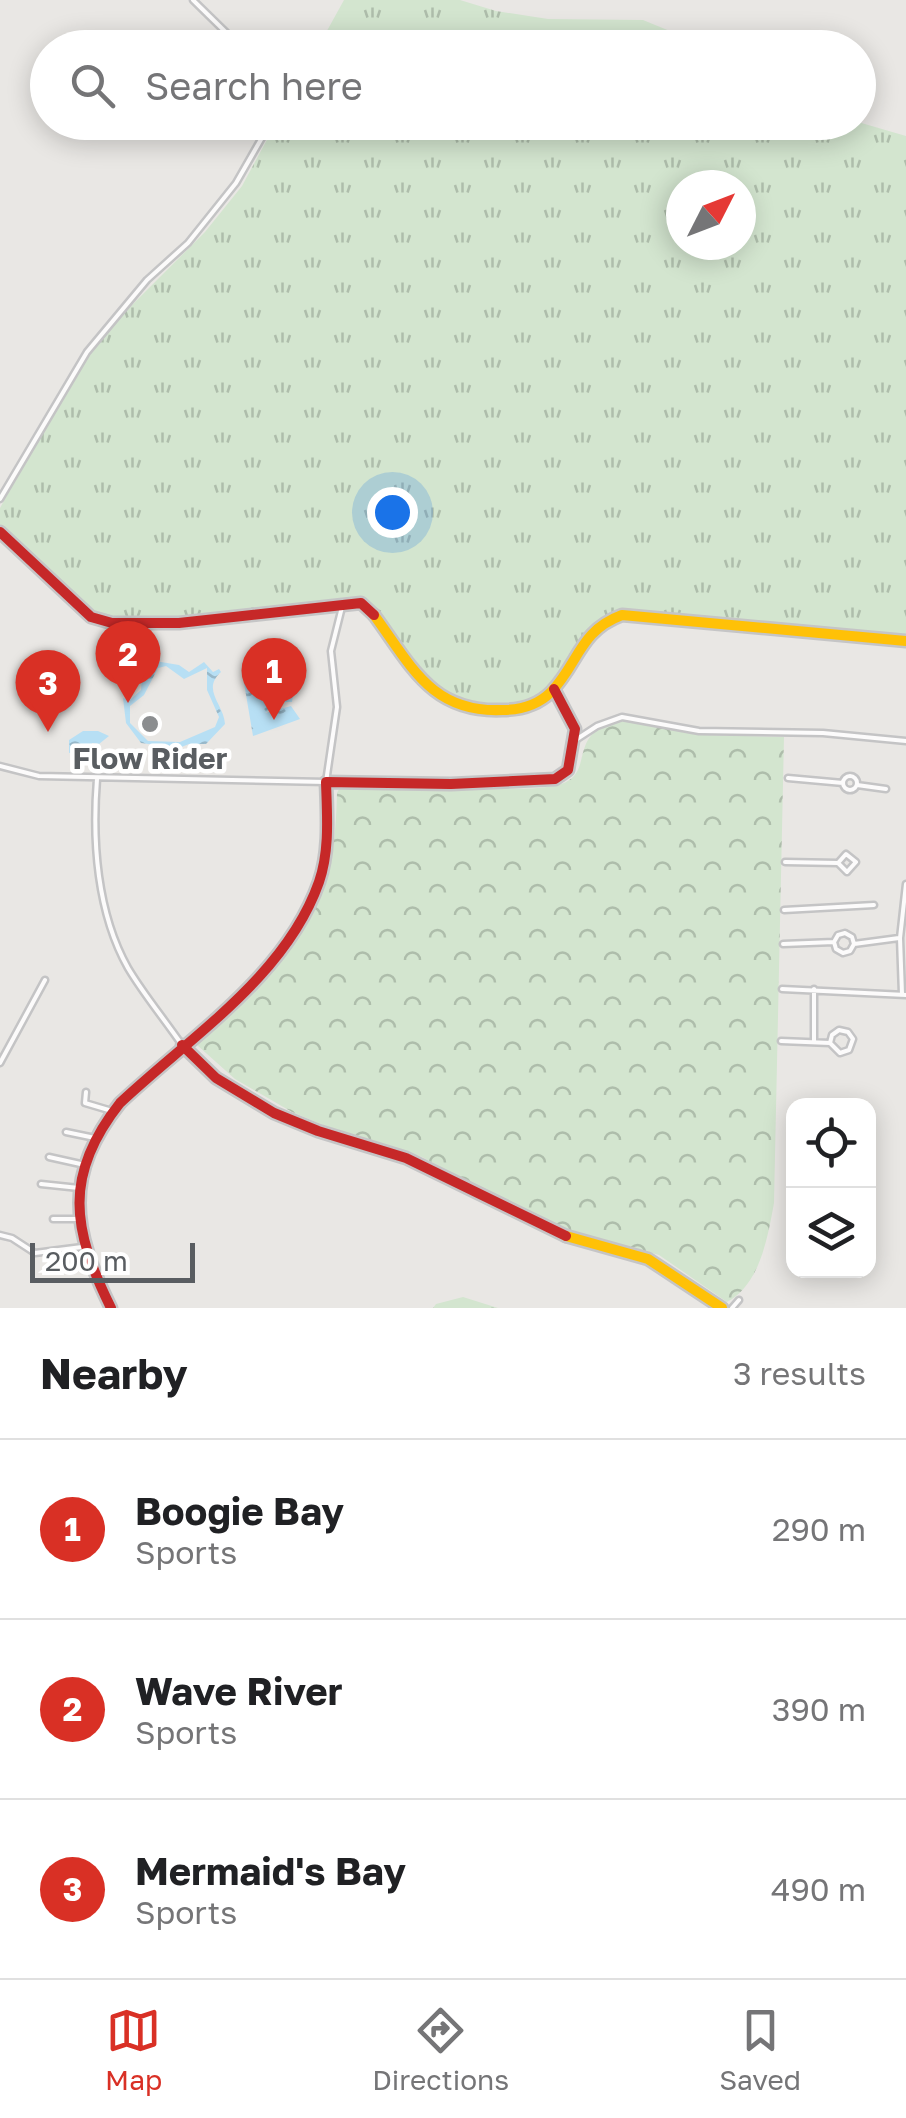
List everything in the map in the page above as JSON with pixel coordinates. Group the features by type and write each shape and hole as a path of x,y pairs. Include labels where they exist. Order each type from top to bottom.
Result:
{"main road":[{"path":"0,532 91,616 104,622 179,622 360,604 372,612 434,693 488,711 512,712 542,700 592,629 622,615 906,641"},
{"path":"111,1308 82,1248 78,1220 84,1164 113,1112 270,964 296,931 318,884 324,860 328,831 326,782 451,784 555,779 568,770 574,722 554,688"},
{"path":"182,1045 216,1078 274,1114 318,1132 406,1158 562,1235 648,1259 722,1308"}],"street":[{"path":"192,0 223,30"},
{"path":"0,499 87,352 147,280 188,243 236,183 261,140"},
{"path":"0,766 39,776 326,782 337,706 331,652 342,603"},
{"path":"574,741 597,726 622,717 710,732 823,732 906,741"},
{"path":"843,783 851,776 857,785"},
{"path":"97,778 94,812 98,865 110,926 129,970 182,1045"},
{"path":"788,778 843,783 849,790 857,785 886,790"},
{"path":"785,862 838,863"},
{"path":"782,989 904,994 900,938 906,884"},
{"path":"784,910 874,905"},
{"path":"845,933 852,936 854,944 843,953 834,942 845,933"},
{"path":"854,944 900,938"},
{"path":"783,944 834,942"},
{"path":"0,1063 45,980"},
{"path":"814,989 814,1042"},
{"path":"840,1030 853,1039 851,1048 844,1053 835,1051 830,1043 832,1034 840,1030"},
{"path":"781,1041 830,1043"},
{"path":"86,1092 84,1102 113,1112"},
{"path":"66,1132 96,1138"},
{"path":"49,1157 84,1164"},
{"path":"41,1184 79,1188"},
{"path":"53,1220 78,1220"},
{"path":"0,1235 12,1238 35,1254 82,1248"},
{"path":"732,1308 739,1300"}],"green space":[{"path":"344,0 460,0 496,11 548,19 643,20 667,30 327,30"},
{"path":"876,127 906,136 906,637 618,613 588,629 543,694 533,702 502,710 441,692 376,612 365,605 348,601 139,620 92,612 0,526 0,508 58,401 91,353 120,317 205,232 242,186 267,140 876,140"},
{"path":"623,720 704,735 784,737 774,1203 755,1272 727,1302 659,1255 562,1228 508,1204 422,1157 340,1132 292,1112 235,1079 197,1045 278,963 309,920 320,899 333,851 337,793 341,785 371,782 526,789 558,785 577,772 593,734"},
{"path":"463,1297 498,1308 433,1308"}],"water":[{"path":"255,659 275,673 296,675 292,702 282,702 265,713 291,706 300,719 253,736 244,683"},
{"path":"149,660 179,665 189,672 204,662 213,672 219,669 213,691 225,724 206,744 179,748 141,743 126,723 123,698 130,700 141,690","holes":["166,666 184,679 207,668 207,690 219,717 215,727 180,742 148,741 130,723 130,706 144,695 158,668"]},
{"path":"83,731 109,736 99,744 92,743 90,750 69,753 69,740"}],"traffic: slow":[{"path":"374,615 425,682 457,703 478,709 515,709 540,700 560,681 588,639 622,615 906,641"},
{"path":"566,1236 648,1259 722,1308"}],"traffic: jam":[{"path":"0,532 91,617 112,623 179,623 361,603 374,615"},
{"path":"111,1308 88,1253 82,1227 82,1179 89,1154 120,1103 260,976 304,916 325,858 326,782 451,784 555,779 568,770 575,729 554,689"},
{"path":"182,1045 216,1078 274,1113 406,1158 566,1236"}],"place":[{"name":"Wave River","path":"128,703"},
{"name":"Boogie Bay","path":"274,720"},
{"name":"Flow Rider","path":"150,724"},
{"name":"Mermaid's Bay","path":"48,732"}]}
